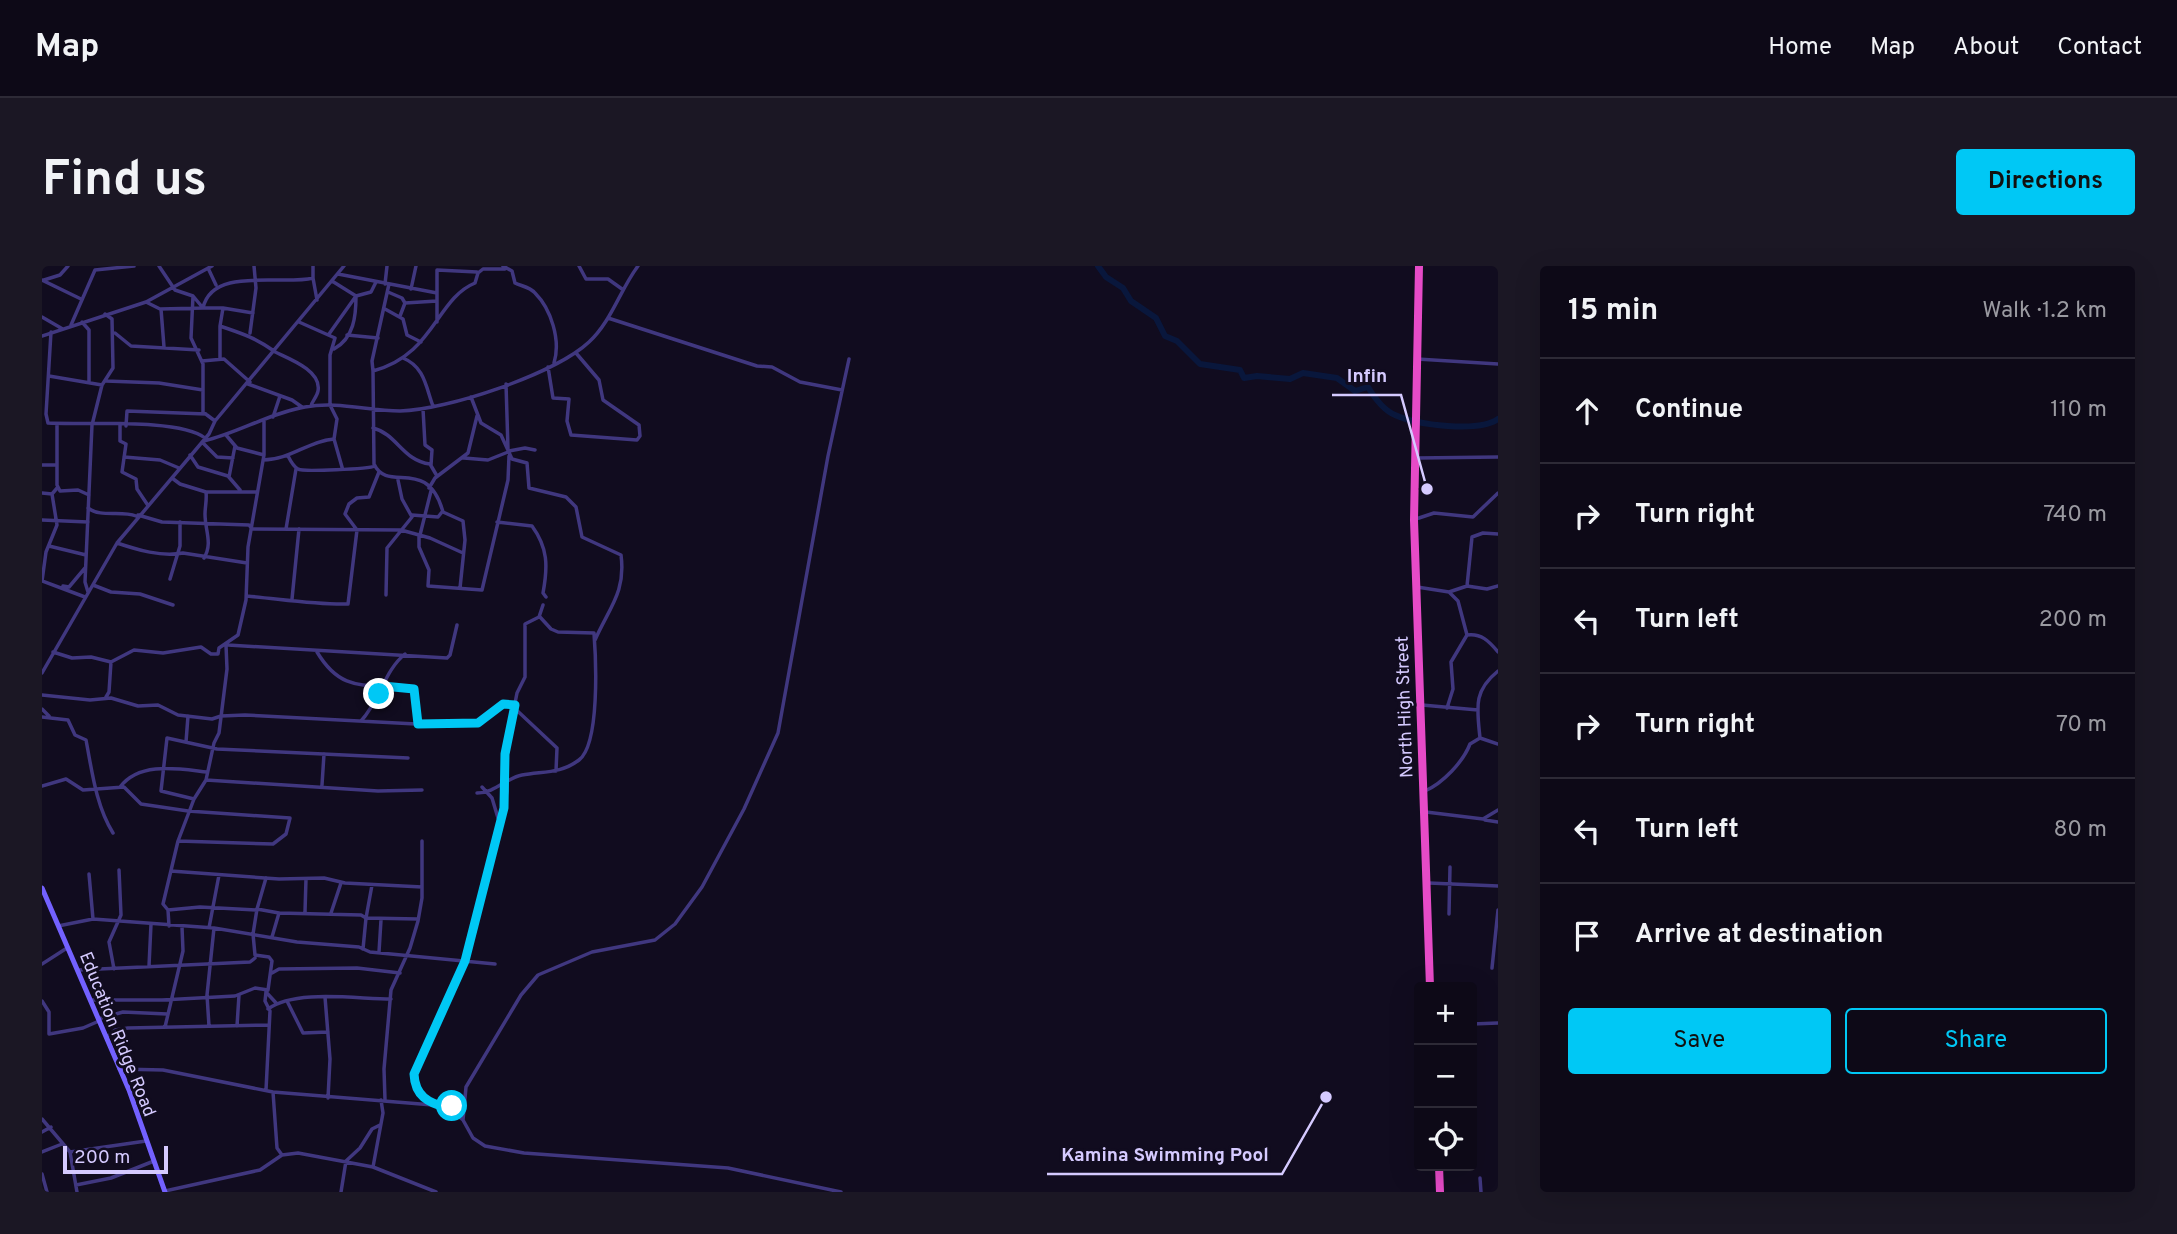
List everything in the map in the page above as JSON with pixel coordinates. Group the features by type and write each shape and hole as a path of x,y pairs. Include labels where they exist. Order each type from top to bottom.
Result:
{"highway":[{"name":"North High Street","path":"1419,266 1415,359 1415,586 1430,982"},
{"path":"1439,1171 1440,1192"}],"main road":[{"name":"Education Ridge Road","path":"42,888 107,1037 165,1191"}],"street":[{"path":"42,280 60,275 68,266"},
{"path":"71,325 95,270 134,266"},
{"path":"159,266 172,287 178,292 193,296 204,308"},
{"path":"195,266 197,272"},
{"path":"250,334 254,266"},
{"path":"313,266 317,300"},
{"path":"42,673 117,543 137,515 172,478 215,421 344,266"},
{"path":"387,266 388,292 372,361 375,466 379,472 398,480 416,477 442,503 443,512"},
{"path":"411,289 416,266"},
{"path":"579,266 586,279 608,279 622,289"},
{"path":"203,440 226,435 302,407 330,405 423,409 471,397 551,366 576,353 595,336 638,266"},
{"path":"42,336 146,302 210,267 216,285"},
{"path":"437,324 436,268 482,270 504,267 512,271 515,283 536,294 555,328 557,347 551,366 553,398 569,399 567,421 571,435 637,440 640,436 639,425 603,400 599,380 576,353"},
{"path":"373,371 403,358 422,343 463,288 475,283 482,270"},
{"path":"338,274 437,293"},
{"path":"204,308 208,292 216,285 267,277 289,282 313,278"},
{"path":"42,280 81,299"},
{"path":"332,281 356,296"},
{"path":"329,334 356,296 370,292 376,282"},
{"path":"388,292 402,298 405,303"},
{"path":"193,296 191,338 202,361 202,390 206,414"},
{"path":"342,467 334,439 337,419 330,405 330,355 341,345 357,319 356,296"},
{"path":"405,303 438,301"},
{"path":"146,302 161,309 223,308 253,313"},
{"path":"405,303 400,316 407,335 422,343"},
{"path":"220,359 223,308"},
{"path":"161,309 164,347"},
{"path":"384,309 400,316"},
{"path":"88,592 86,555 92,425 102,385 113,368 115,332 112,319 105,314"},
{"path":"42,317 61,328"},
{"path":"608,318 757,366 772,367 800,382 842,390"},
{"path":"82,322 89,330 89,382"},
{"path":"299,322 335,338 334,349"},
{"path":"220,326 242,335 250,334 274,351 303,366 317,382 318,392 311,406"},
{"path":"48,423 45,390 49,376 51,332"},
{"path":"115,332 131,346 199,350"},
{"path":"347,335 378,338"},
{"path":"403,358 413,363 426,380 433,406"},
{"path":"202,361 220,359 249,383 302,407"},
{"path":"463,1120 464,1098 474,1069 521,995 538,975 592,952 655,940 664,935 693,903 744,809 769,758 780,724 849,359"},
{"path":"1415,359 1498,364"},
{"path":"49,376 102,385"},
{"path":"106,381 159,383 202,390"},
{"path":"477,416 470,450 464,458 437,476 430,490 419,547 429,570 428,586 482,590 508,480 506,384"},
{"path":"273,417 280,396"},
{"path":"471,397 481,424 501,435 513,460 527,463 529,488 559,494 572,503 584,540 598,542 613,554 621,555 620,591 595,640"},
{"path":"423,409 425,445 432,450 431,465 437,476"},
{"path":"126,426 127,411 206,414 215,421"},
{"path":"52,652 72,658 91,657 111,662 134,650 163,653 201,648 211,654 218,654 219,648 238,635 247,596 247,563 263,458 264,420"},
{"path":"42,424 190,429 217,457 233,458"},
{"path":"57,424 58,487 60,491 75,489 89,495"},
{"path":"120,425 120,441 126,444 122,472 136,479 147,504"},
{"path":"373,428 387,432 416,461 431,465"},
{"path":"226,435 235,446 263,458 288,457 309,443 334,439"},
{"path":"235,446 229,481 240,490"},
{"path":"464,458 488,460 525,448 535,450"},
{"path":"190,455 198,467 229,477"},
{"path":"124,457 160,460 179,468"},
{"path":"288,457 296,469 303,471 342,467 368,469 375,466"},
{"path":"1415,458 1498,457"},
{"path":"42,465 56,465"},
{"path":"286,529 296,469"},
{"path":"247,596 292,599 331,606 348,604 357,530 345,514 357,498 369,498 379,472"},
{"path":"172,478 180,484 206,492 256,492"},
{"path":"386,595 387,548 401,530 410,524 412,515 402,499 398,480"},
{"path":"58,487 52,494 56,520 49,546 44,552 42,581 69,587 86,568"},
{"path":"204,558 208,552 209,534 206,524 206,492"},
{"path":"42,493 52,494"},
{"path":"1414,520 1434,513 1473,517 1497,495"},
{"path":"88,508 96,513 117,512 150,520 249,524 251,528 401,530 463,553"},
{"path":"443,512 463,521 460,588"},
{"path":"412,515 438,517 443,512"},
{"path":"42,520 88,522"},
{"path":"170,579 179,554 180,522"},
{"path":"497,522 532,526 536,531 548,564 543,593 546,597"},
{"path":"292,599 299,529"},
{"path":"1467,586 1472,537 1483,533 1498,534"},
{"path":"117,543 150,552 247,563"},
{"path":"49,546 86,555"},
{"path":"58,585 85,597"},
{"path":"93,585 111,592 141,594 173,605"},
{"path":"1415,586 1449,592 1467,586 1488,589 1498,586"},
{"path":"1447,708 1453,689 1451,662 1467,635 1458,601 1449,592"},
{"path":"412,1102 417,1091 414,1074 416,1065 465,961 506,784 505,754 524,677 525,624 539,617 542,605"},
{"path":"477,793 488,792 520,775 556,771 579,761 588,748 597,680 594,634 573,635 551,629 539,617"},
{"path":"226,645 317,652 449,657 457,625"},
{"path":"1467,635 1477,634 1489,640 1498,652"},
{"path":"169,926 168,910 163,897 188,811 208,772 221,716 227,668 226,645"},
{"path":"317,652 328,670 345,681 416,691 418,724"},
{"path":"361,721 375,706 383,686 405,654"},
{"path":"104,698 109,692 111,662"},
{"path":"1480,738 1480,692 1485,679 1498,671"},
{"path":"42,696 90,700 104,698 138,706 158,705 178,715 212,719 221,716 418,724 478,723 503,704 515,705 558,750 556,771"},
{"path":"1419,705 1478,710"},
{"path":"42,709 49,716"},
{"path":"186,742 188,715"},
{"path":"42,717 68,720 75,735 86,740 90,773 98,790 105,820 113,833"},
{"path":"194,799 161,792 167,738 213,748 408,758"},
{"path":"1423,792 1444,779 1466,755 1470,744 1480,738 1498,744"},
{"path":"322,785 324,754"},
{"path":"120,787 130,777 162,768 208,772"},
{"path":"42,786 66,779 83,790 126,788 141,804 188,811 290,818 286,834 273,844 178,841"},
{"path":"206,780 322,785 378,791 422,790"},
{"path":"482,787 488,792 498,821"},
{"path":"1483,819 1498,810"},
{"path":"1423,811 1498,822"},
{"path":"373,1167 383,1100 392,985 408,954 418,919 422,887 422,841"},
{"path":"1449,914 1450,867"},
{"path":"114,969 109,942 122,907 119,870"},
{"path":"171,871 266,878 324,878 341,883 422,887"},
{"path":"89,874 93,919"},
{"path":"209,1026 207,995 212,963 212,908 219,875"},
{"path":"256,958 253,934 266,878"},
{"path":"304,912 306,879"},
{"path":"331,913 341,883"},
{"path":"1427,883 1498,886"},
{"path":"363,949 373,885"},
{"path":"168,910 212,908 361,915 381,920 418,919"},
{"path":"1492,968 1498,910"},
{"path":"272,937 279,913"},
{"path":"58,926 93,919 211,928 379,952 495,964"},
{"path":"379,952 381,920"},
{"path":"149,965 151,924"},
{"path":"165,1028 183,951 182,927"},
{"path":"42,964 68,947"},
{"path":"78,970 250,962 256,958 269,957 272,973 267,991 265,1090"},
{"path":"272,973 279,969 329,967 400,972"},
{"path":"90,1000 239,995 255,988 267,991 277,1004"},
{"path":"237,1026 239,995"},
{"path":"268,1009 287,1001 325,997 391,999"},
{"path":"325,997 328,1098"},
{"path":"42,1001 49,1012 45,1023 49,1034 83,1028 123,1012 167,1014"},
{"path":"287,1001 303,1033 328,1032"},
{"path":"1477,1024 1498,1023"},
{"path":"107,1037 119,1029 268,1025"},
{"path":"119,1069 163,1070 273,1092 433,1104 448,1108 463,1120 473,1138 485,1146 564,1157 728,1168 841,1192"},
{"path":"417,1091 433,1104"},
{"path":"273,1092 277,1150 280,1157"},
{"path":"448,1108 464,1098"},
{"path":"42,1119 70,1152 76,1192"},
{"path":"341,1192 346,1161 360,1148 362,1140 372,1129 380,1125"},
{"path":"42,1132 51,1127"},
{"path":"70,1152 146,1141"},
{"path":"42,1152 62,1144"},
{"path":"165,1191 260,1170 280,1157 306,1153 373,1167 436,1192"},
{"path":"76,1185 111,1178 154,1161"},
{"path":"42,1174 47,1192"},
{"path":"1480,1178 1481,1192"}],"waterway":[{"path":"1098,266 1106,277 1123,288 1131,301 1156,318 1165,336 1177,341 1200,364 1240,370 1244,378 1257,376 1290,379 1303,373 1337,378 1355,391 1368,387 1387,410 1418,422 1463,427 1477,426 1498,419"}],"place":[{"name":"Infin","path":"1427,489"},
{"name":"Kamina Swimming Pool","path":"1326,1097"}],"route":[{"path":"379,694 383,686 414,689 418,724 478,723 505,702 515,705 505,754 504,808 498,821 465,961 438,1022 427,1040 414,1074 417,1091 424,1099 448,1108 452,1106"}]}
